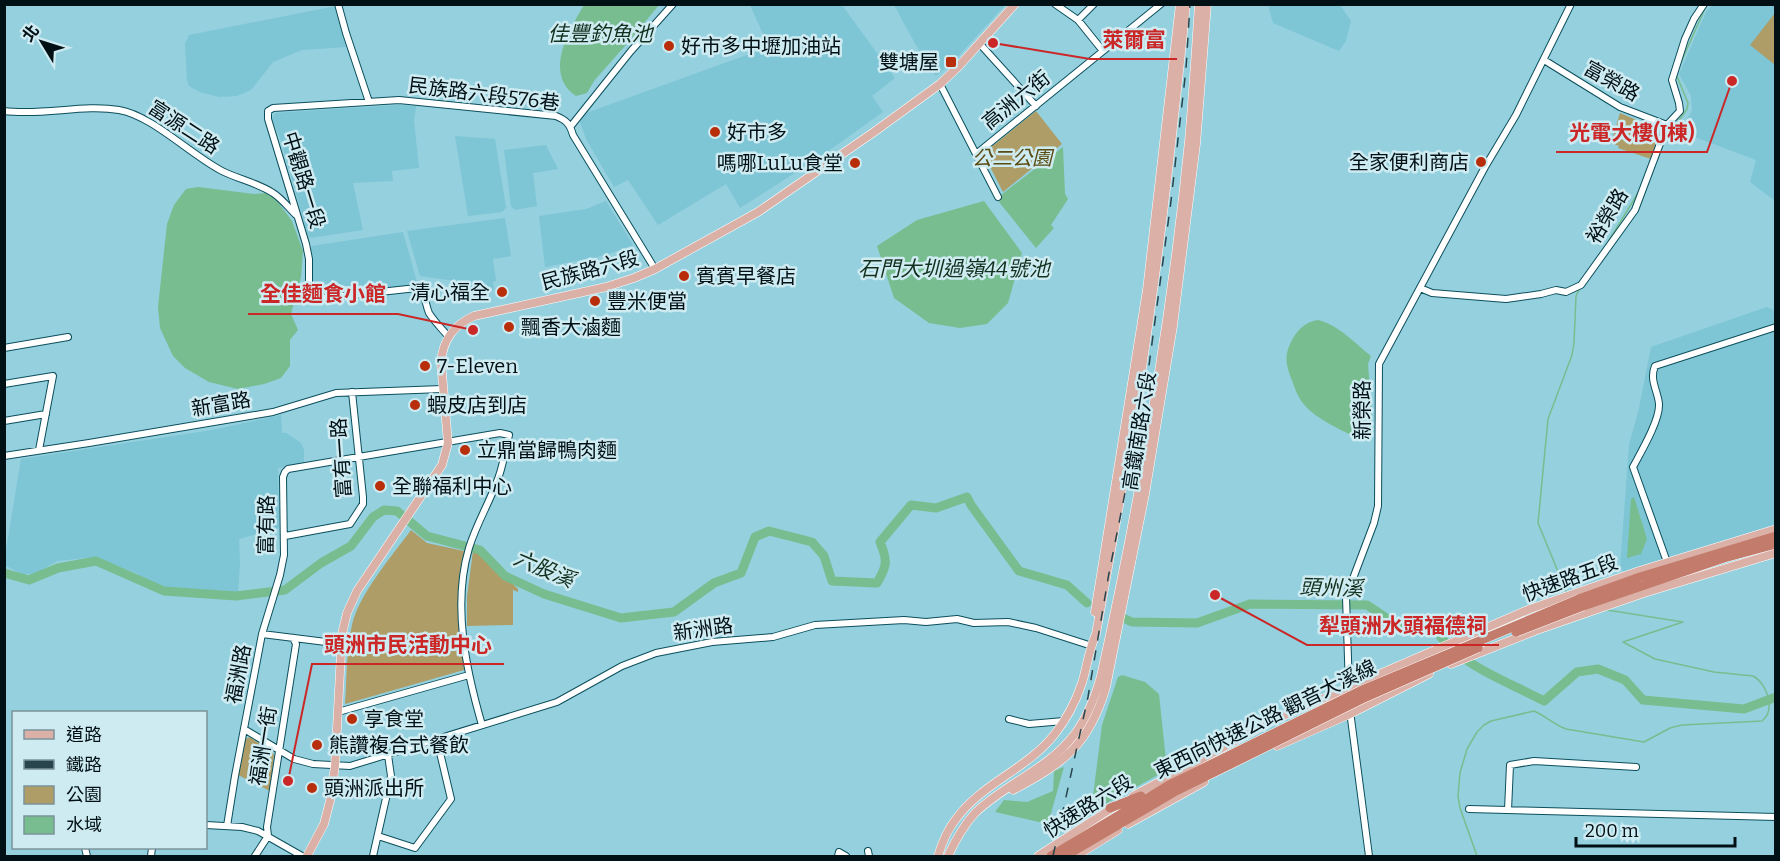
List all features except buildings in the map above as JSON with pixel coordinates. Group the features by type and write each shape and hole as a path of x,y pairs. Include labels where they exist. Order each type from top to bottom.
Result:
{"highway":[{"name":"東西向快速公路 觀音大溪線","path":"1050,856 1171,788 1360,691 1579,599 1640,577 1776,536"},
{"name":"東西向快速公路 觀音大溪線","path":"1228,760 1501,638 1639,586 1776,543"},
{"name":"東西向快速公路 觀音大溪線","path":"1065,856 1171,788"},
{"path":"1110,808 1171,788"},
{"path":"1119,829 1171,788"}],"main road":[{"name":"民族路六段","path":"448,336 465,320 474,316 606,287 655,269 758,212 940,84 980,44 1015,4"},
{"name":"高鐵南路六段","path":"1129,432 1180,4"},
{"name":"高鐵南路六段","path":"1092,644 1097,602 1152,299 1186,4"},
{"name":"高鐵南路六段","path":"948,856 964,826 975,814 987,803 1043,765 1073,735 1092,703 1103,666 1143,472 1150,426 1189,140 1199,4"},
{"name":"高鐵南路六段","path":"987,803 1053,768 1068,756 1085,737 1094,722 1108,679 1148,480 1173,326 1194,166 1207,4"},
{"path":"1189,140 1194,166"},
{"path":"1165,142 1168,174"},
{"path":"304,856 326,818 334,766 342,644 348,613 357,591 442,465 448,443 442,389 442,349 448,336"},
{"path":"1129,432 1150,426"},
{"name":"高鐵南路六段","path":"938,856 946,835 966,807 976,797 1041,750 1064,721 1082,683 1096,634 1122,491 1126,451"},
{"path":"1126,451 1148,480"},
{"path":"1122,491 1128,488 1139,490"},
{"name":"快速路五段","path":"1349,689 1530,609 1776,528"},
{"name":"快速路五段","path":"1350,714 1450,664 1537,630 1644,593 1776,553"},
{"name":"快速路六段","path":"1038,856 1110,808 1275,720 1349,689"},
{"name":"快速路六段","path":"1076,856 1179,795 1255,755 1350,714"}],"street":[{"path":"338,4 369,102"},
{"path":"571,126 631,51 673,4"},
{"path":"1055,4 1078,20 1103,51"},
{"path":"1078,20 1094,4"},
{"name":"高洲六街","path":"976,154 1161,4"},
{"name":"新榮路","path":"1369,856 1350,714 1346,597 1374,523 1378,506 1379,364 1485,167 1516,115 1571,4"},
{"name":"裕榮路","path":"1420,288 1432,293 1506,299 1556,290 1566,292 1581,285 1635,210 1667,125 1680,111 1672,80 1679,55 1694,19 1704,4"},
{"path":"980,44 1036,106"},
{"name":"富榮路","path":"1544,60 1620,107 1667,125"},
{"path":"940,84 998,197"},
{"name":"民族路六段576巷","path":"369,102 399,99 556,116 565,120 571,126 573,135 655,269"},
{"name":"中觀路一段","path":"369,102 273,108 268,111 268,119 306,244 309,259 309,295 324,298 417,288 423,294 429,313 448,336"},
{"name":"富源二路","path":"4,111 24,113 103,108 122,110 154,125 195,155 223,171 273,193 296,216"},
{"path":"1667,562 1633,467 1655,424 1659,405 1653,376 1655,366 1776,327"},
{"path":"4,348 68,337"},
{"path":"4,384 53,376 39,450"},
{"name":"新富路","path":"4,456 273,412 336,393 442,389"},
{"name":"富有一路","path":"285,536 350,524 363,504 352,392"},
{"path":"4,421 46,414"},
{"name":"富有路","path":"262,634 284,555 283,477 288,469 500,433 510,435 497,482 468,550 463,585 462,619 469,675"},
{"name":"新洲路","path":"334,766 350,766 557,702 622,666 656,653 712,642 773,637 815,625 957,619 974,623 1008,622 1092,644"},
{"path":"262,634 342,644"},
{"name":"福洲路","path":"262,634 244,729 287,756 303,762 334,766"},
{"name":"福洲一街","path":"255,856 268,836 267,827 296,644 293,638"},
{"path":"338,712 469,675 482,725"},
{"path":"1009,719 1029,724 1064,721"},
{"path":"227,826 244,729"},
{"path":"378,836 415,848 451,799 437,740"},
{"path":"373,856 391,776 388,755"},
{"path":"1508,810 1510,765 1534,761 1636,767"},
{"path":"1469,809 1776,818"},
{"path":"207,825 250,829 304,856"},
{"path":"838,856 839,852 846,856"}],"shaded area":[{"path":"750,5 842,5 895,78 872,96 883,112 820,157 740,208 726,184 658,225 628,180 614,187 586,139 578,116 769,47"},
{"path":"894,5 1005,5 953,62 936,76"},
{"path":"1268,5 1340,5 1351,21 1346,41 1339,51 1273,23"},
{"path":"1712,5 1775,5 1775,201 1750,182 1756,160 1679,131 1692,111 1691,96 1679,74 1706,12"},
{"path":"336,6 346,47 302,50 273,62 251,90 237,96 219,97 200,92 189,86 185,44 189,35"},
{"path":"398,105 416,106 414,121 419,168 392,171 393,181 353,183 363,230 310,238 272,118 275,113"},
{"path":"455,136 495,139 506,208 502,212 468,216"},
{"path":"546,145 558,169 533,173 537,206 515,210 511,206 504,150"},
{"path":"606,201 633,245 606,255 545,267 539,216 586,209"},
{"path":"505,218 511,256 493,259 496,281 493,282 494,289 480,292 455,281 420,276 407,231"},
{"path":"403,232 418,286 317,294 312,291 310,250 312,246"},
{"path":"1767,307 1775,311 1775,528 1625,572 1620,568 1629,445 1651,347"},
{"path":"281,415 282,433 286,433 301,443 304,450 304,464 278,468 279,528 239,539 238,593 166,589 147,581 136,573 95,557 57,561 35,574 21,574 5,565 21,459 212,430"}],"green space":[{"path":"1775,13 1775,65 1750,45"},
{"name":"公二公園","path":"1036,111 1062,144 1003,192 984,155 985,152"},
{"path":"1620,113 1653,127 1657,138 1651,159 1618,148 1619,146 1611,143"},
{"path":"411,530 427,543 464,551 459,613 464,670 345,704 349,645 356,613 377,576"},
{"path":"473,551 483,555 518,589 518,592 513,590 513,625 467,626 467,596"},
{"path":"250,737 274,754 270,791 238,775 243,740"}],"water":[{"name":"佳豐釣魚池","path":"584,5 659,5 594,81 587,93 576,96 566,87 561,76 560,64 566,39"},
{"name":"石門大圳過嶺44號池","path":"1063,147 1065,194 1068,199 1051,225 1054,228 1036,248 999,202 1001,195"},
{"path":"198,187 254,194 266,193 277,201 292,221 303,251 301,277 291,314 298,330 290,340 290,366 281,378 238,389 209,382 185,368 173,356 160,328 158,307 167,224 174,205 186,189"},
{"name":"石門大圳過嶺44號池","path":"984,201 1022,253 1008,303 987,324 960,328 929,323 894,298 877,246 917,220"},
{"path":"1318,320 1339,330 1371,356 1368,364 1373,430 1367,438 1361,440 1319,418 1305,406 1296,392 1289,373 1287,352 1299,330"},
{"path":"1634,497 1647,539 1641,554 1627,558 1631,499"},
{"path":"1122,675 1145,682 1159,694 1167,770 1094,810 1093,796 1102,725 1118,677"},
{"path":"1064,767 1048,824 995,812 1004,800 1027,802 1053,791 1054,771"}],"waterway":[{"path":"1678,69 1707,4"},
{"path":"1663,143 1687,109 1688,103 1676,74"},
{"path":"1608,242 1638,193"},
{"path":"1566,591 1538,523 1548,419 1572,355 1576,296 1579,290"},
{"name":"六股溪","path":"4,573 29,580 58,568 96,561 164,591 236,596 285,590 321,563 351,546 373,517 384,510 397,511 427,536 480,550 505,576 544,594 621,618 674,612 714,583 741,573 755,537 769,531 812,542 824,556 832,581 877,583 885,563 880,542 911,505 936,508 967,497 1019,571 1067,585 1087,603"},
{"name":"頭州溪","path":"1123,618 1132,622 1197,623 1250,604 1367,605 1400,627 1435,629 1445,642 1470,663 1544,701 1577,672 1598,669 1625,680 1643,700 1744,709 1776,697"},
{"path":"1477,856 1460,808 1458,796 1460,773 1467,749 1477,732 1491,721 1534,711 1566,729 1644,742 1670,728 1682,725 1762,721 1766,716 1769,704 1766,690 1753,676 1714,672 1655,659 1623,642 1683,622 1607,610"}],"railway":[{"path":"1053,856 1088,697 1109,573 1146,388 1171,201 1186,69 1190,4"}],"place":[{"name":"萊爾富","path":"993,43"},
{"name":"好市多中壢加油站","path":"669,46"},
{"name":"雙塘屋","path":"951,62"},
{"name":"光電大樓(J棟)","path":"1732,81"},
{"name":"好市多","path":"715,132"},
{"name":"全家便利商店","path":"1481,162"},
{"name":"嗎哪LuLu食堂","path":"855,163"},
{"name":"賓賓早餐店","path":"684,276"},
{"name":"清心福全","path":"502,292"},
{"name":"豐米便當","path":"595,301"},
{"name":"飄香大滷麵","path":"509,327"},
{"name":"全佳麵食小館","path":"473,330"},
{"name":"7-Eleven","path":"425,366"},
{"name":"蝦皮店到店","path":"415,405"},
{"name":"立鼎當歸鴨肉麵","path":"465,450"},
{"name":"全聯福利中心","path":"380,486"},
{"name":"犁頭洲水頭福德祠","path":"1215,595"},
{"name":"享食堂","path":"352,719"},
{"name":"熊讚複合式餐飲","path":"317,745"},
{"name":"頭洲市民活動中心","path":"288,781"},
{"name":"頭洲派出所","path":"312,788"}]}
